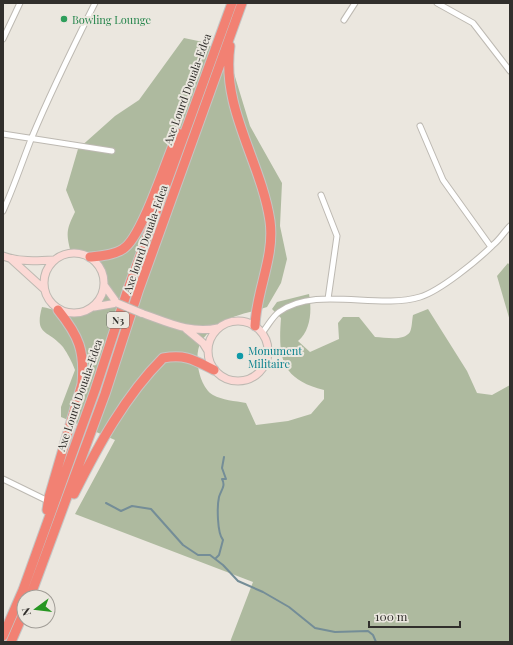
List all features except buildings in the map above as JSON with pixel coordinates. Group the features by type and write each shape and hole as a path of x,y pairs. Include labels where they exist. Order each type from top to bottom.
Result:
{"highway":[{"name":"Axe Lourd Douala-Edea","path":"3,636 23,590 198,92 232,3"},
{"name":"Axe lourd Douala-Edea","path":"33,589 105,394 138,292 232,27 242,3"},
{"path":"232,27 228,56 231,95 235,114 261,183 270,224 270,250 256,309 255,326"},
{"path":"90,257 122,250 133,239 141,225 169,151 198,92"},
{"path":"45,527 48,501 82,384 83,368 82,352 78,339 58,310"},
{"path":"55,531 90,460 126,402 154,367 163,358 178,355 190,358 214,370"},
{"path":"12,642 17,629"}],"main road":[{"path":"3,256 11,259 32,261 54,260 71,253 78,253 90,257 98,264 103,274 104,285 100,300 94,307"},
{"path":"11,259 44,289 50,302 58,310 71,314 80,314 94,307 117,303"},
{"path":"44,289 44,280 47,269 54,260"},
{"path":"104,285 117,303 186,329 208,330 218,328 232,321 248,322 262,333 266,342 268,353 260,372 251,378 241,381 231,380 214,370 209,361 208,351 210,338 218,328"},
{"path":"186,329 203,343 208,351"}],"street":[{"path":"3,39 20,3"},
{"path":"3,211 32,137 57,80 95,3"},
{"path":"344,20 355,3"},
{"path":"437,3 472,23 510,71"},
{"path":"420,126 443,180 491,247"},
{"path":"3,134 32,137 112,151"},
{"path":"321,195 337,236 328,299"},
{"path":"262,333 276,314 287,308 321,299 395,301 421,297 442,285 491,247 510,226"},
{"path":"3,479 48,501"}],"green space":[{"path":"184,38 203,42 229,57 250,126 282,183 280,226 287,259 281,283 267,307 223,321 211,330 202,340 199,348 198,362 204,385 208,391 217,397 246,403 256,425 288,421 311,414 324,399 324,390 299,380 285,365 280,345 281,318 272,309 277,302 309,294 310,319 306,331 298,341 310,352 339,339 338,323 343,317 359,317 375,337 398,338 407,335 410,332 413,315 428,309 467,371 477,393 492,395 510,385 510,642 230,642 253,582 75,514 115,440 61,417 61,407 75,370 63,347 41,328 40,323 42,307 65,313 79,314 91,310 99,302 103,292 104,281 94,262 84,255 71,253 68,241 68,228 75,212 66,190 78,149 115,116 139,100"},
{"path":"508,263 510,266 510,321 497,276"}],"waterway":[{"path":"216,558 219,555 223,540 219,526 218,507 219,497 223,486 222,479 226,479 222,468 224,457"},
{"path":"106,503 121,511 132,506 151,509 183,545 198,555 210,555 223,565 238,581 263,592 289,607 315,628 335,632 368,631 373,635 376,642"}],"place":[{"name":"Bowling Lounge","path":"64,19"},
{"name":"Monument Militaire","path":"240,356"}]}
